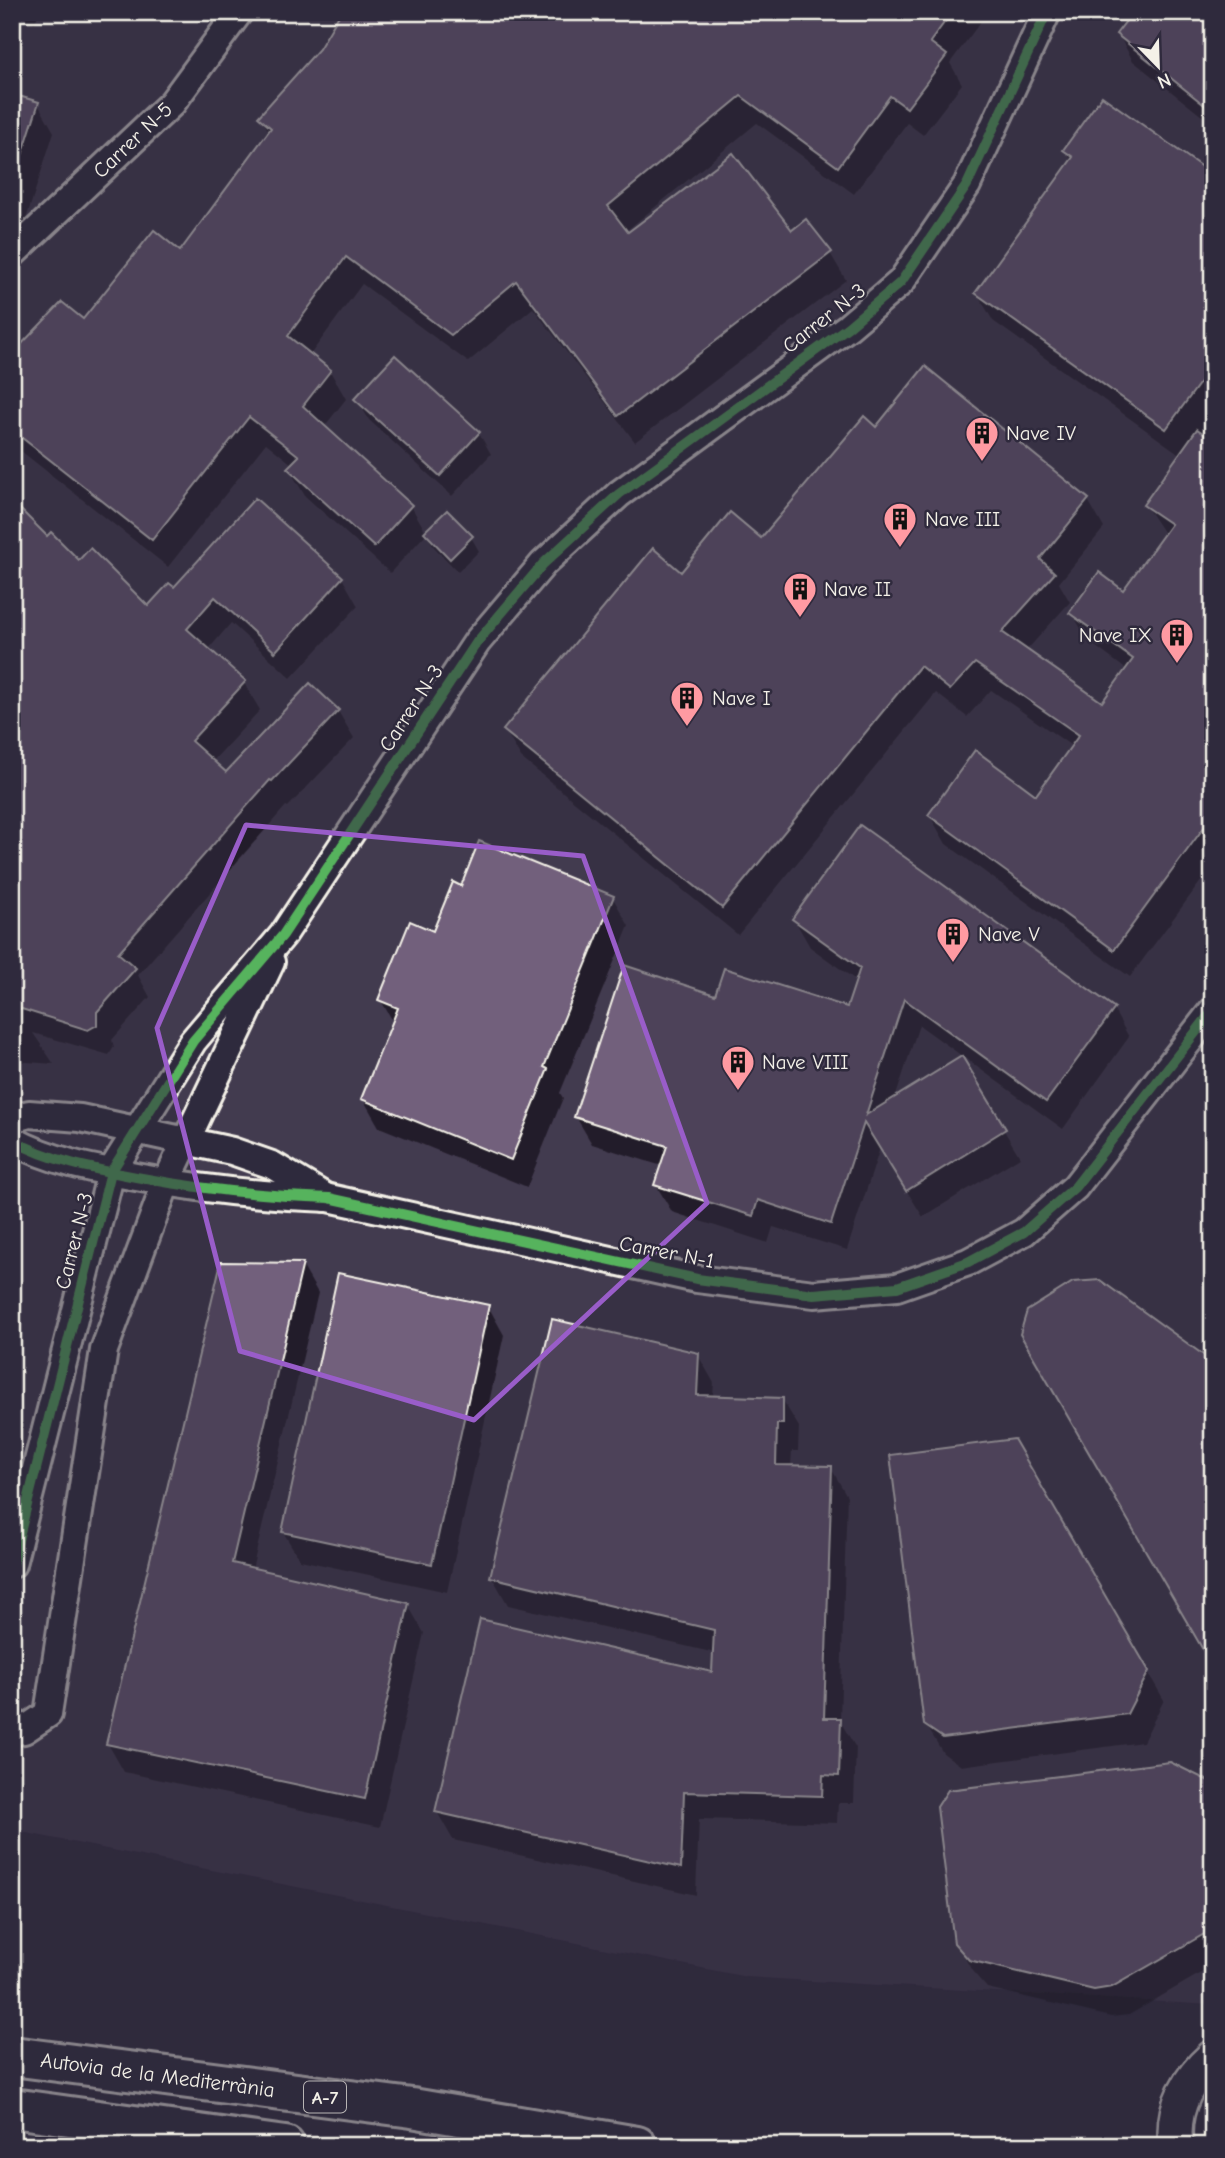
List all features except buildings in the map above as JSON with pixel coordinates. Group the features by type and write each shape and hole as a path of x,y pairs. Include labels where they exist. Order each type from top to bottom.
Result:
{"highway":[{"name":"Autovia de la Mediterrània","path":"12,2056 412,2108 637,2146"},
{"path":"12,2108 285,2146"}],"street":[{"name":"Carrer N-5","path":"12,254 172,103 239,12"},
{"name":"Carrer N-3","path":"12,1564 111,1172 193,1041 283,934 477,642 543,564 619,494 848,327 901,282 967,185 1047,12"},
{"name":"Carrer N-3","path":"12,1732 24,1730 48,1714 104,1350 166,1183 283,934"},
{"name":"Carrer N-1","path":"12,1140 39,1155 111,1172 166,1183 269,1196 329,1199 696,1279 814,1294 897,1287 968,1262 1024,1232 1065,1196 1213,1010"},
{"name":"Carrer N-1","path":"12,1119 29,1114 80,1118 232,1151 272,1165 329,1199"},
{"path":"1176,2146 1176,2116 1181,2099 1189,2082 1213,2057"}],"highlighted area":[{"path":"246,825 583,856 707,1203 474,1420 240,1351 157,1028"}],"shaded area":[{"path":"12,12 1213,12 1213,2005 747,1977 12,1830"}],"cycle path":[{"path":"12,1564 111,1172 193,1041 283,935 477,642 543,564 619,494 848,327 901,282 967,185 1047,12"},
{"path":"12,1140 57,1159 104,1171 208,1188 329,1198 697,1279 814,1294 897,1287 968,1262 1024,1232 1075,1187 1213,1010"}],"place":[{"name":"Nave IV","path":"982,463"},
{"name":"Nave III","path":"900,549"},
{"name":"Nave II","path":"800,619"},
{"name":"Nave IX","path":"1177,665"},
{"name":"Nave I","path":"687,728"},
{"name":"Nave V","path":"953,964"},
{"name":"Nave VIII","path":"738,1092"}]}
